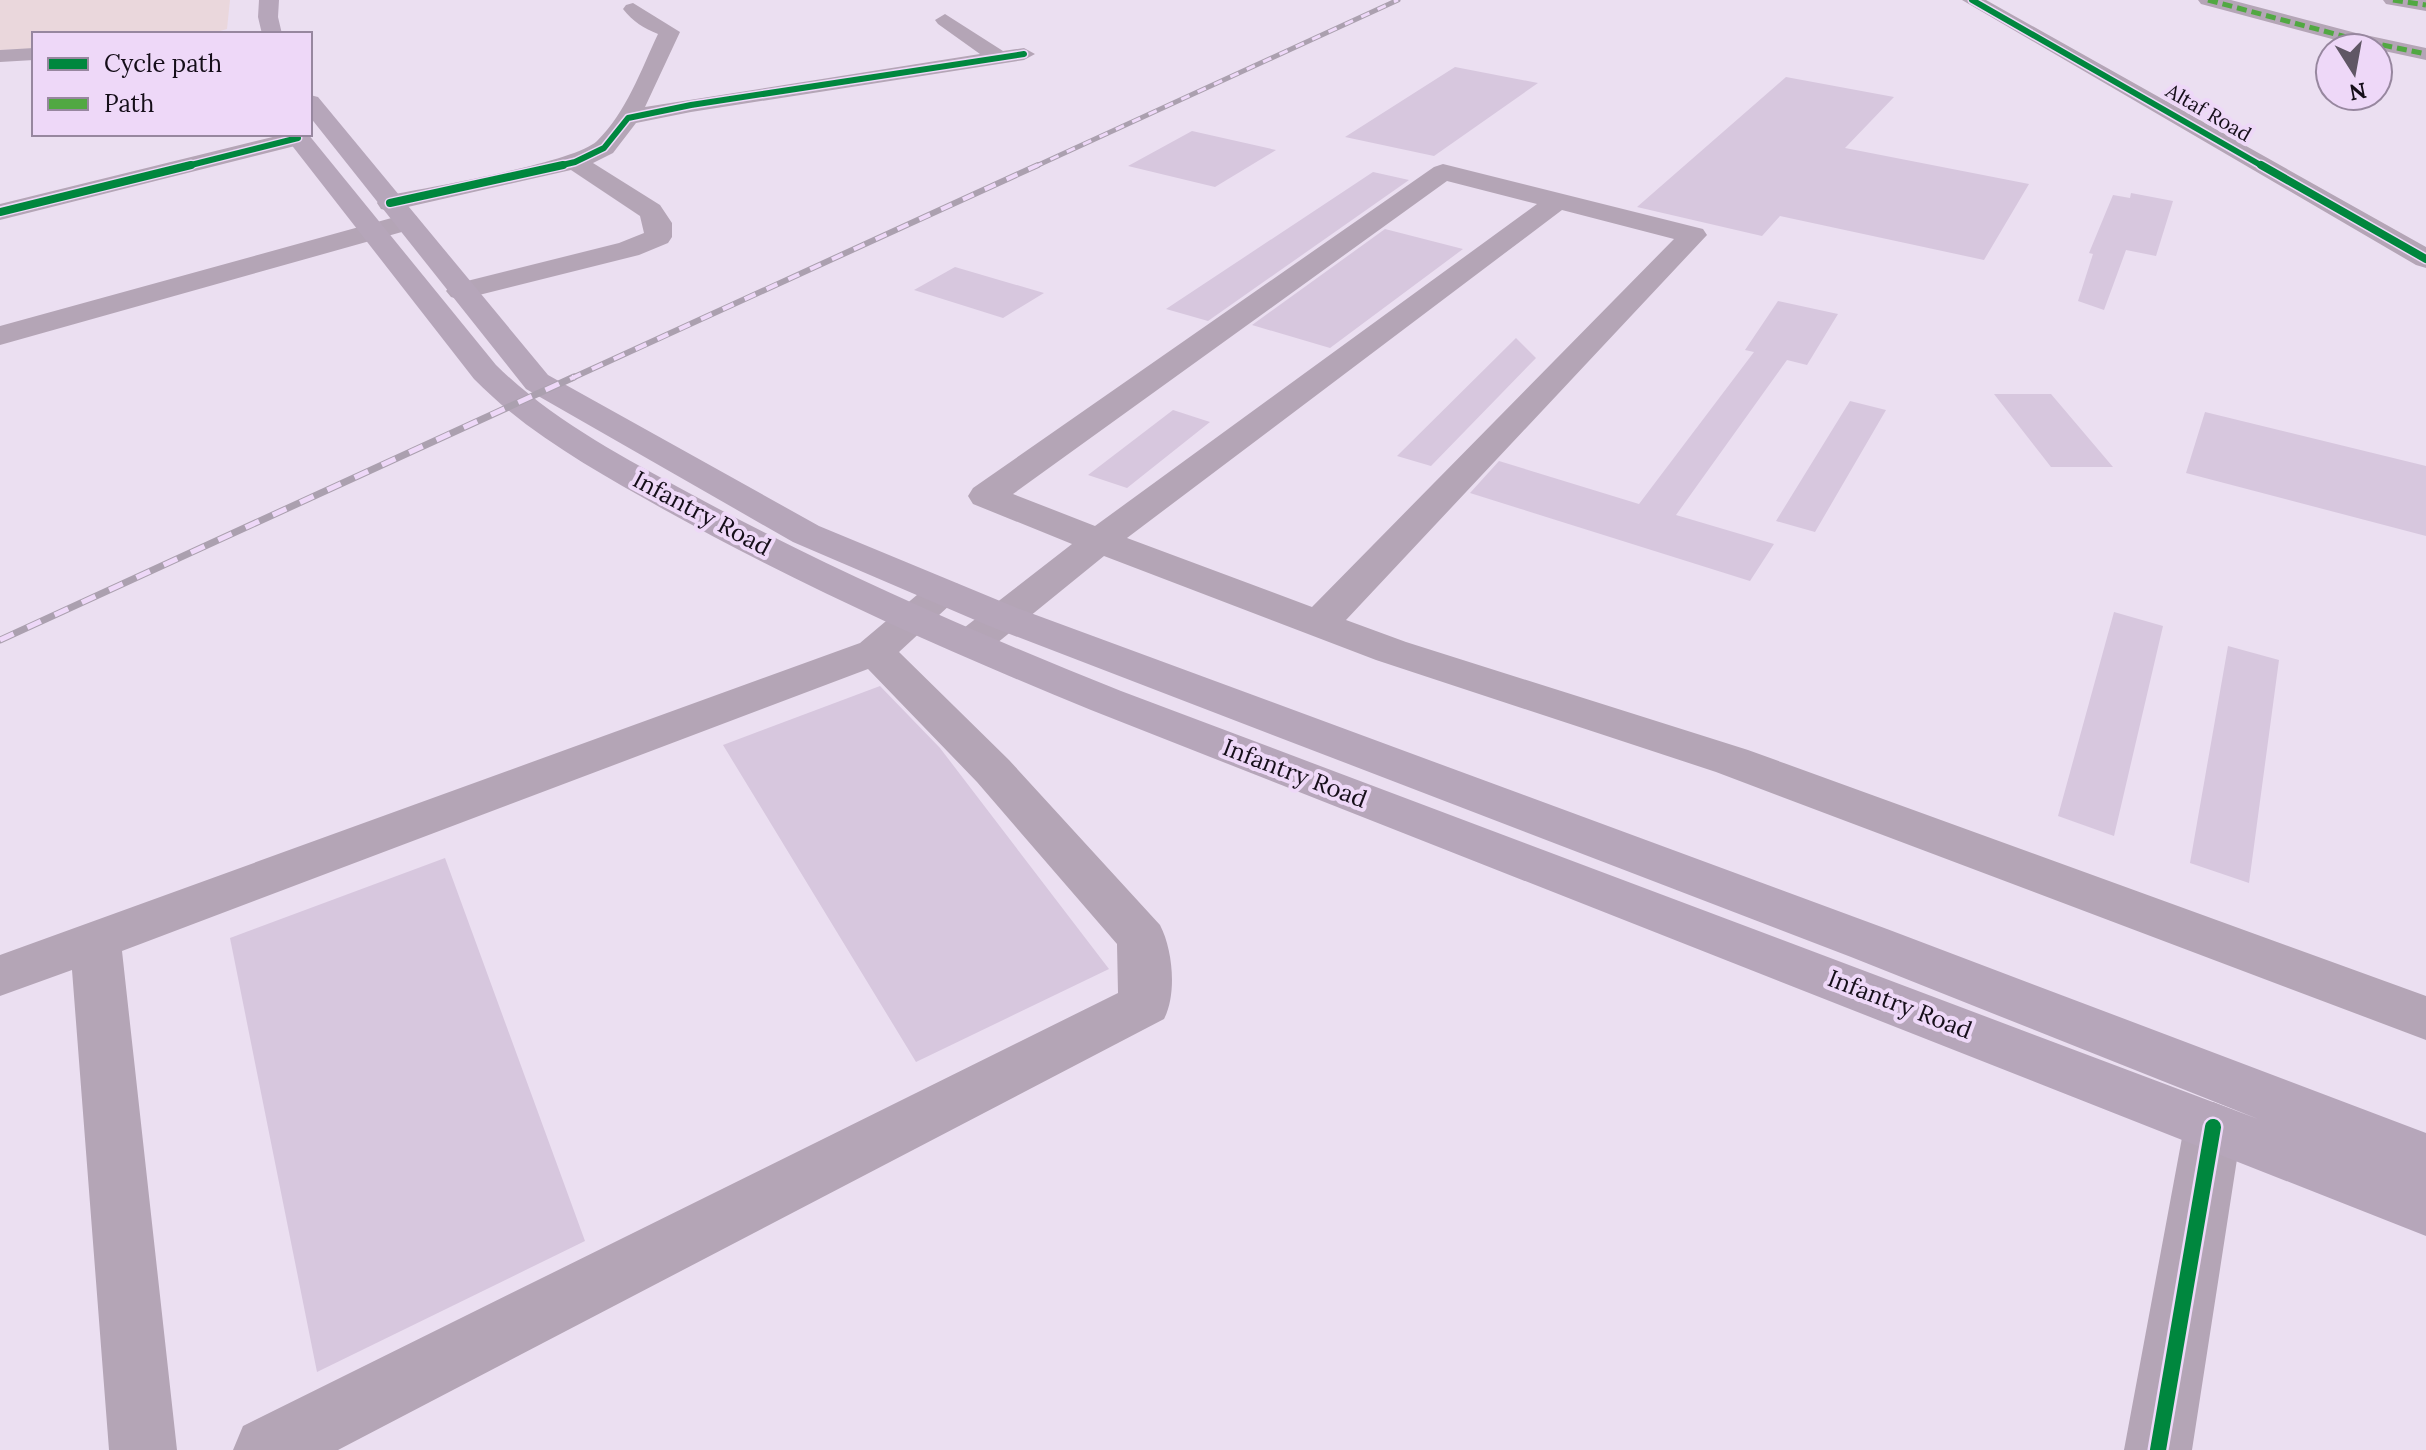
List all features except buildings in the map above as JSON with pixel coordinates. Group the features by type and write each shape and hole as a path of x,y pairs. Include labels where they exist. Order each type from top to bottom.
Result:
{"main road":[{"path":"269,0 272,32"},
{"name":"Infantry Road","path":"312,136 461,291 546,389 806,534 911,621"},
{"name":"Infantry Road","path":"390,218 485,372 516,402 588,451 711,522 911,621 987,630 1839,932 2426,1159"},
{"name":"Infantry Road","path":"987,630 1166,724 1838,980 2426,1209"}],"street":[{"name":"Altaf Road","path":"1972,0 2423,255"},
{"path":"2208,0 2354,39 2426,54"},
{"path":"2393,0 2426,5"},
{"path":"0,336 575,162 604,148 628,118 670,32 648,22 633,9"},
{"path":"945,20 998,57"},
{"path":"0,56 32,54"},
{"path":"628,118 691,105 1024,54"},
{"path":"0,212 263,136"},
{"path":"461,291 629,249 658,237 658,223 651,211 575,162"},
{"path":"1319,624 1693,235 1443,172 986,496 1099,541 1319,624 1391,651 1732,761 2426,1018"},
{"path":"987,630 1099,541 1557,201"},
{"path":"0,976 911,621 993,771 1142,939 1145,1004 267,1450"},
{"path":"95,941 143,1450"},
{"path":"2158,1450 2213,1127"}],"shaded area":[{"path":"0,0 230,0 227,29 216,32 32,32 32,49 0,50"}],"railway":[{"path":"1034,167 1398,0"},
{"path":"570,379 1038,165"},
{"path":"0,640 574,377"}],"marked path":[{"path":"2208,0 2354,39 2426,54"},
{"path":"2393,0 2426,5"}],"cycle path":[{"path":"1972,0 2426,259"},
{"path":"390,203 575,162 604,148 628,118 691,105 1024,54"},
{"path":"0,212 298,138"},
{"path":"2158,1450 2213,1127"}]}
